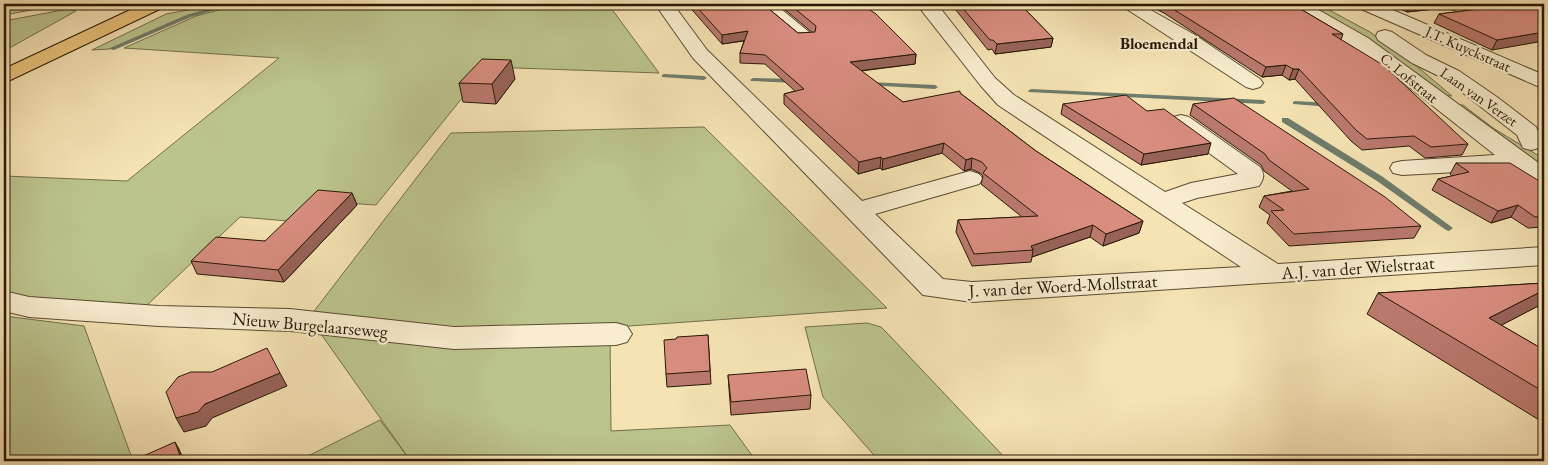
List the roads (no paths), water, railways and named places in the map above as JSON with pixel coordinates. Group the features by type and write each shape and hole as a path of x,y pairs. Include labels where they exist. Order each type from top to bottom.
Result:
{"main road":[{"path":"4,70 124,4"},
{"path":"103,28 112,20 144,4"},
{"path":"4,77 156,4"}],"street":[{"name":"J. van der Woerd-Mollstraat","path":"670,4 700,54 934,288 972,292 1272,274"},
{"path":"764,4 806,37"},
{"name":"A.J. van der Wielstraat","path":"928,4 928,7 988,82 1006,100 1272,274 1544,256"},
{"path":"1128,4 1188,39 1253,83"},
{"name":"C. Lofstraat","path":"1295,4 1363,42 1396,65 1448,110 1531,152 1544,178"},
{"name":"Laan van Verzet","path":"1326,4 1368,25 1419,59 1431,74 1531,152"},
{"name":"J.T. Kuyckstraat","path":"1365,4 1544,83"},
{"path":"1454,4 1475,12"},
{"path":"1368,25 1400,19 1494,10"},
{"path":"1162,202 1190,191 1250,180 1251,172 1172,115"},
{"path":"1402,168 1531,152"},
{"path":"856,211 970,179"},
{"name":"Nieuw Burgelaarseweg","path":"4,302 29,307 159,316 290,320 454,338 616,334"}],"waterway":[{"path":"112,49 189,16 233,4"},
{"path":"664,76 704,78"},
{"path":"753,80 795,81"},
{"path":"868,84 935,87"},
{"path":"1031,91 1263,102"},
{"path":"1295,103 1330,105"},
{"path":"1285,120 1380,179 1449,228"}],"district":[{"name":"Bloemendal","path":"1159,43"}]}
